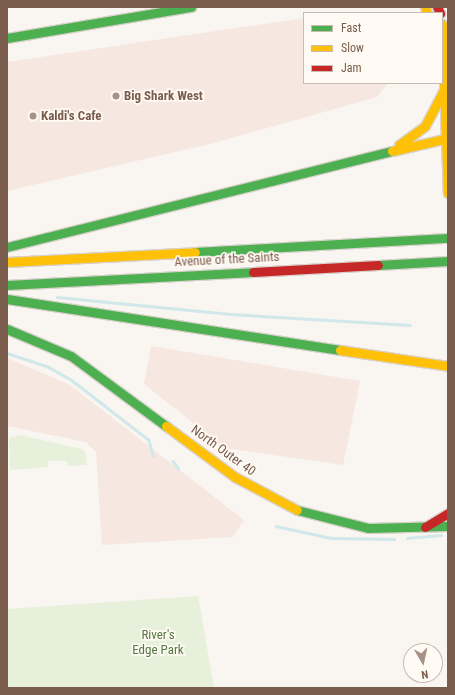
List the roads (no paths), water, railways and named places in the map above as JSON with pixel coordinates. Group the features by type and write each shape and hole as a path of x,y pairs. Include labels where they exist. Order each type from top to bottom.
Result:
{"main road":[{"path":"7,38 191,7"},
{"path":"443,53 448,193"},
{"path":"391,148 425,126 444,82"},
{"path":"7,247 391,148 447,139"},
{"name":"Avenue of the Saints","path":"7,262 448,238"},
{"name":"Avenue of the Saints","path":"7,285 448,261"},
{"path":"7,299 448,366"},
{"name":"North Outer 40","path":"7,329 70,356 235,477 288,507 313,517 368,528 423,528 448,526"},
{"path":"423,528 448,513"}],"waterway":[{"path":"57,297 230,314 410,325"},
{"path":"7,353 49,367 73,381 149,440 153,455"},
{"path":"173,461 178,468"},
{"path":"276,526 331,538 394,539"},
{"path":"407,538 441,535"}],"place":[{"name":"Big Shark West","path":"116,96"},
{"name":"Kaldi's Cafe","path":"33,116"}],"park label":[{"name":"River's Edge Park","path":"158,644"}]}
